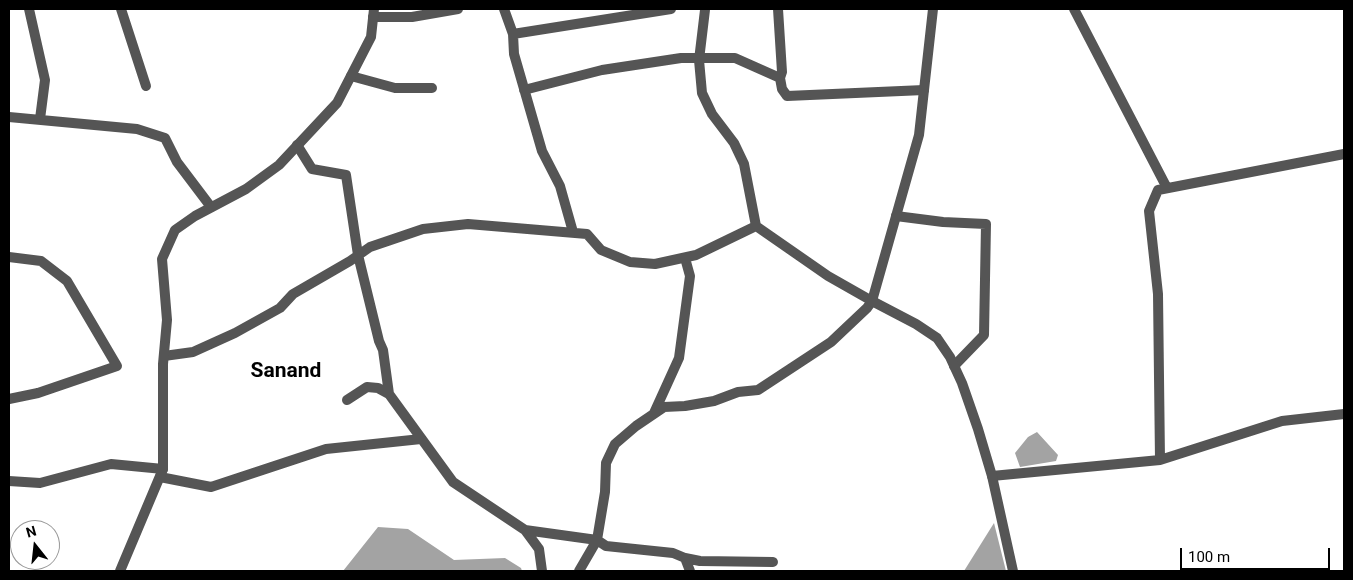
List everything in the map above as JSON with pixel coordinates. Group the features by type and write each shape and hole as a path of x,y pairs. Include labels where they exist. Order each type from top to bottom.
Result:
{"street":[{"path":"30,9 45,80 40,119"},
{"path":"121,9 146,86"},
{"path":"120,571 161,473 166,320 162,259 175,230 246,190 278,164 337,103 371,37 374,13 412,16 458,9"},
{"path":"504,9 513,34 514,54 542,151 560,186 573,232"},
{"path":"513,34 671,9"},
{"path":"704,9 699,60 702,92 712,114 734,143 744,164 756,226 828,276 916,324 937,338 954,366 978,429 992,476 1013,571"},
{"path":"778,9 782,72 780,78 782,89 786,96 797,98 924,90"},
{"path":"579,571 597,540 606,492 606,463 615,444 664,407 686,406 714,401 738,392 758,390 831,342 872,301 918,135 933,9"},
{"path":"1074,9 1167,188"},
{"path":"524,90 602,70 681,58 699,60 735,58 780,78"},
{"path":"351,76 395,88 432,88"},
{"path":"9,117 137,129 165,138 177,162 211,208"},
{"path":"297,145 312,169 346,175 358,255 379,341 383,350 389,394"},
{"path":"1160,460 1158,294 1149,211 1158,190 1344,154"},
{"path":"896,216 943,222 986,224 984,335 954,366"},
{"path":"164,356 193,352 235,333 280,308 293,294 382,241 423,229 468,224 587,234 601,250 630,262 655,264 696,255 756,226"},
{"path":"9,257 41,261 67,281 117,366 38,393 9,399"},
{"path":"653,414 679,358 690,276 685,258"},
{"path":"347,400 367,387 378,388 389,394 453,482 525,530 539,549 542,571"},
{"path":"992,476 1160,460 1282,421 1344,414"},
{"path":"9,481 40,483 111,464 161,473 211,487 326,449 421,439"},
{"path":"525,530 597,540 606,546 673,553 700,561 773,562"},
{"path":"685,558 690,571"}],"shaded area":[{"path":"1037,432 1058,455 1056,461 1020,467 1015,453 1028,437"},
{"path":"994,523 1006,571 964,571"},
{"path":"378,527 408,529 454,560 505,558 521,568 522,571 343,571"}],"district":[{"name":"Sanand","path":"286,372"}]}
